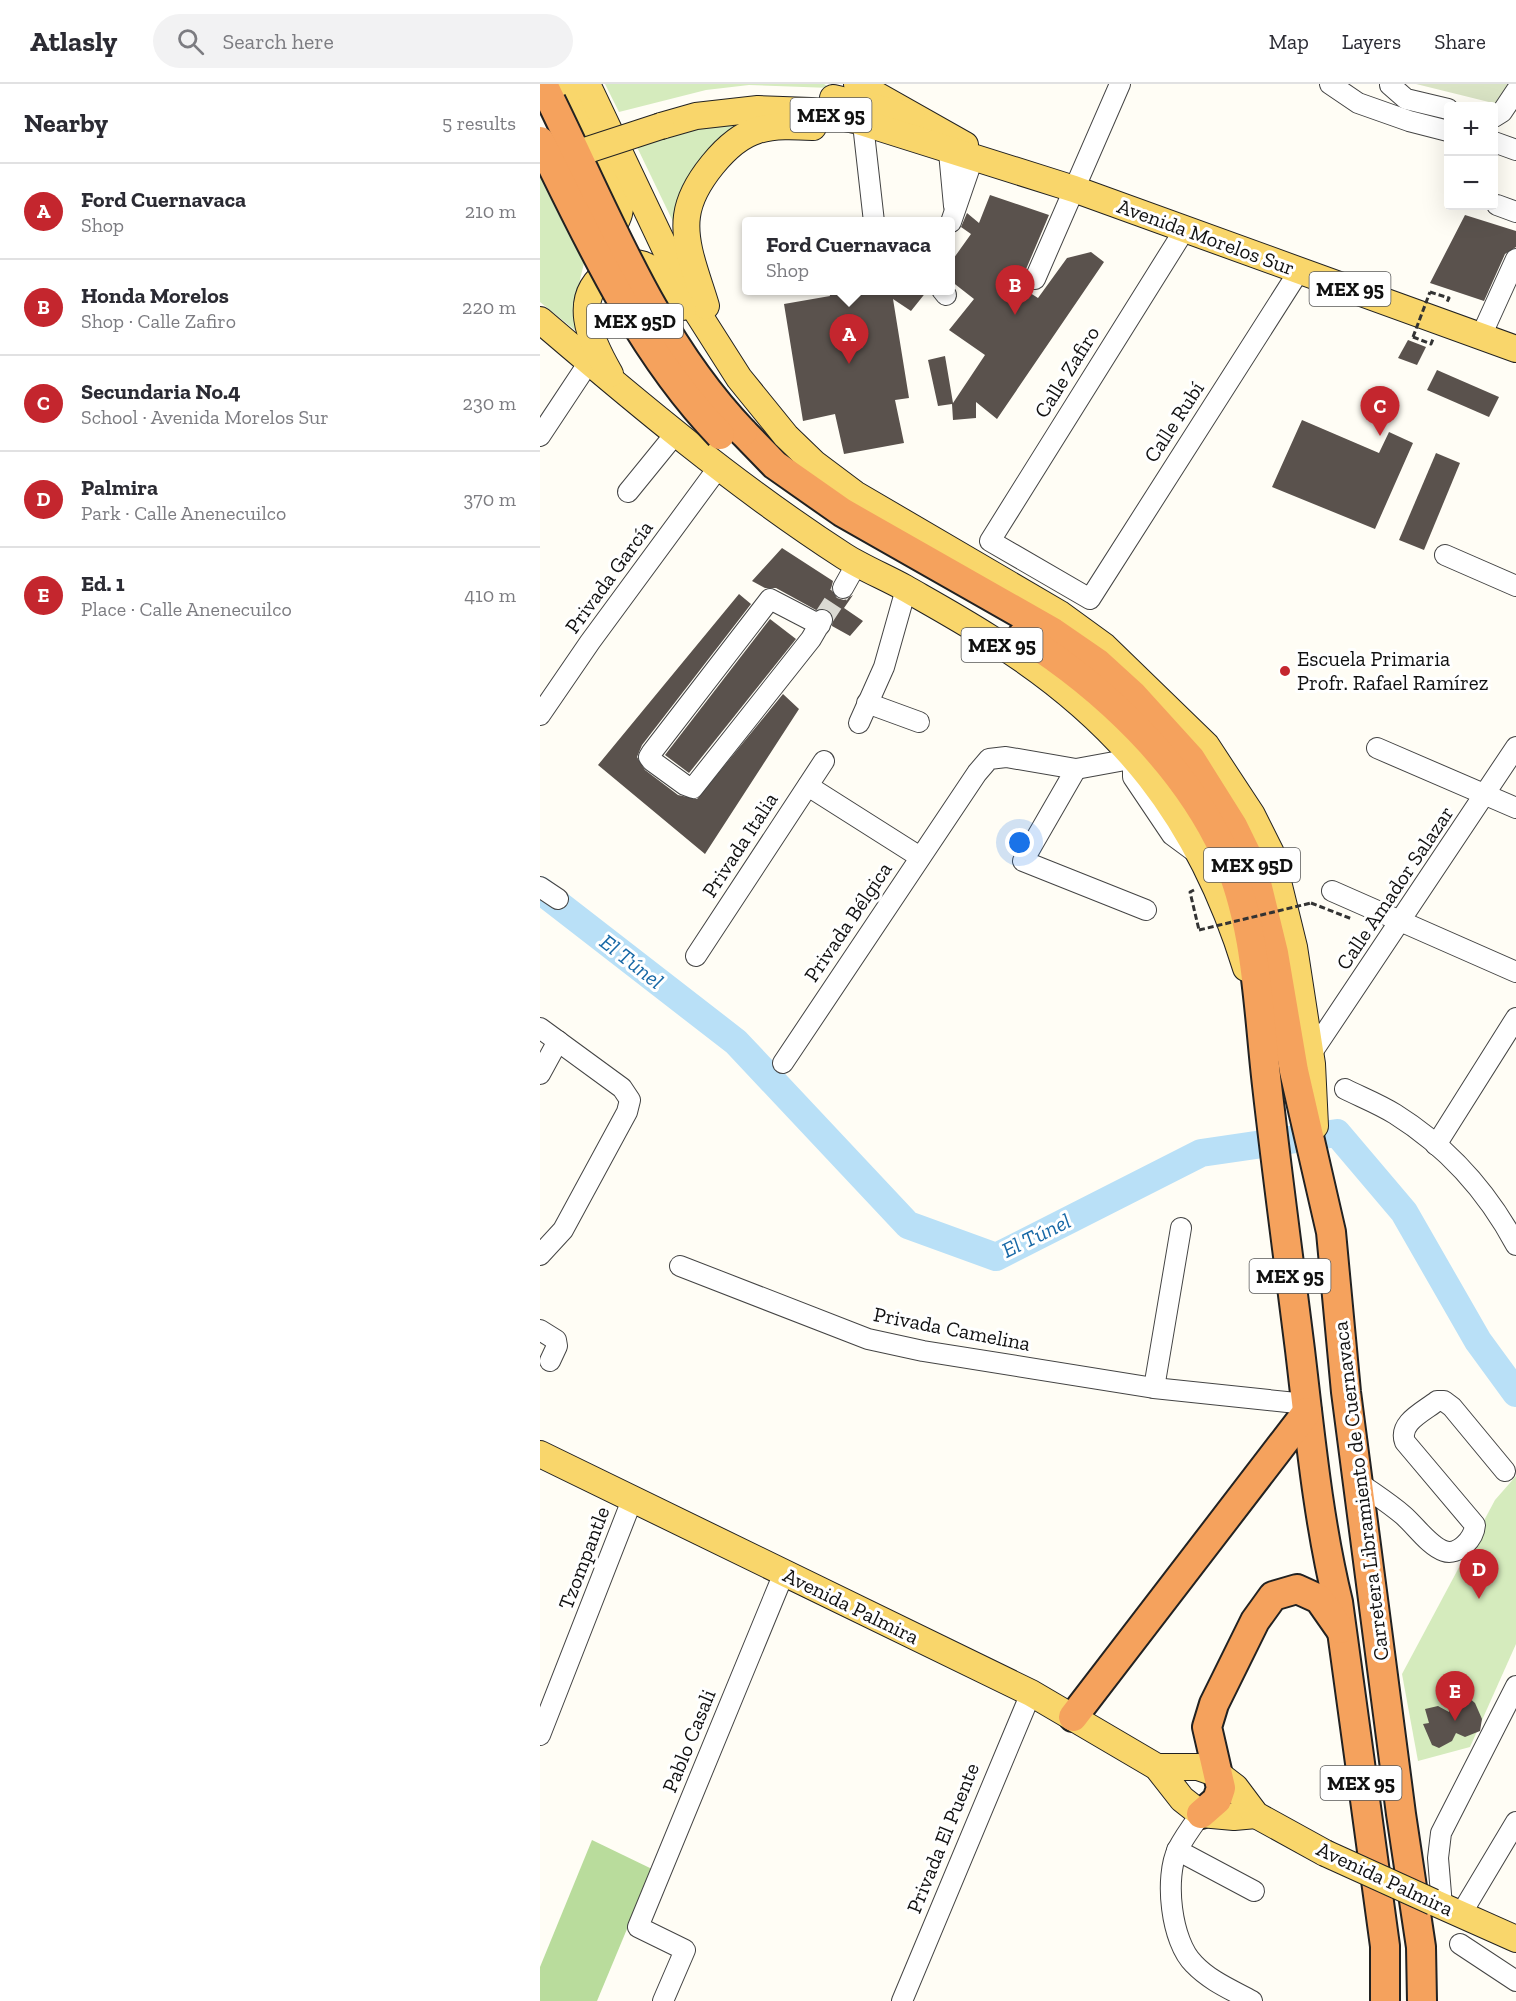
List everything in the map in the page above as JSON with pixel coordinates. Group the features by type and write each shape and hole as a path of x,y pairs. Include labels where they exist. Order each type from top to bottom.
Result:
{"highway":[{"name":"MEX 95D","path":"543,84 637,280 693,372 724,412 813,501 873,550 1041,648 1096,690 1156,750 1201,810 1230,866 1243,909 1261,1017"},
{"name":"MEX 95D","path":"540,141 618,292 672,379 703,417 764,478 871,529 1053,632 1098,663 1132,694 1191,759 1215,794 1253,867 1274,953 1306,1063 1317,1166"},
{"name":"Carretera Libramiento de Cuernavaca","path":"1261,1017 1266,1082 1307,1408 1385,1946 1385,2001"},
{"name":"Carretera Libramiento de Cuernavaca","path":"1317,1166 1331,1232 1358,1482 1401,1814 1421,1947 1422,2001"},
{"path":"1073,1717 1307,1408"},
{"path":"1201,1814 1221,1794 1207,1727 1214,1704 1255,1621 1273,1596 1297,1589 1319,1599 1341,1631"}],"main road":[{"path":"565,84 603,154 620,192 621,207 617,224 608,237 590,288 586,307 589,330 617,386"},
{"name":"MEX 95","path":"586,84 690,301 739,378 786,436 815,464 855,494 1060,614 1104,646 1206,745 1252,815 1271,853 1294,947 1306,1063"},
{"name":"MEX 95","path":"864,85 985,160"},
{"path":"540,149 658,120 721,98 810,93 912,116"},
{"name":"MEX 95","path":"540,165 658,120 758,109 811,111 855,120 939,149 985,160"},
{"path":"718,343 688,240 687,216 700,179 726,151 755,131 797,126 864,133 939,149"},
{"name":"Avenida Morelos Sur","path":"985,160 1074,189 1516,349"},
{"path":"590,288 600,276 616,265 632,263 647,266 739,378"},
{"name":"Carretera Libramiento de Cuernavaca","path":"540,320 718,468 857,563 906,589 1034,666 1105,725 1137,759 1181,818 1215,882 1236,937 1261,1017"},
{"name":"Avenida Palmira","path":"540,1454 1031,1693 1157,1767 1182,1799 1201,1814"},
{"name":"Avenida Palmira","path":"1157,1767 1198,1767 1218,1774 1235,1787 1256,1815 1325,1853 1516,1939"},
{"path":"1201,1814 1234,1817 1256,1815"}],"street":[{"path":"1035,279 1120,84"},
{"path":"1330,84 1358,104 1444,130"},
{"path":"1390,86 1406,99 1444,108"},
{"path":"1498,114 1516,92"},
{"path":"864,133 873,217"},
{"path":"1498,143 1516,150"},
{"path":"939,149 952,217"},
{"path":"952,217 985,160"},
{"path":"1498,205 1516,212"},
{"name":"Calle Zafiro","path":"1090,599 990,541 1185,229"},
{"path":"1481,336 1516,259"},
{"name":"Calle Rubí","path":"1090,599 1299,271"},
{"path":"540,436 589,362"},
{"path":"628,492 676,433"},
{"name":"Privada García","path":"540,715 590,642 718,468"},
{"path":"1445,555 1516,586"},
{"path":"843,588 857,563"},
{"path":"859,723 896,632 906,589"},
{"path":"770,600 821,622 693,788 685,785 652,761 649,757 652,752 770,600"},
{"path":"867,703 919,722"},
{"name":"Calle Amador Salazar","path":"1306,1063 1516,747"},
{"path":"1377,748 1516,808"},
{"path":"920,857 977,772 989,759 1006,757 1076,769 1137,759"},
{"name":"Privada Italia","path":"696,956 824,761"},
{"path":"1076,769 1023,861 1146,910"},
{"name":"Privada Bélgica","path":"783,1063 920,857 808,786"},
{"path":"540,887 558,899"},
{"path":"1332,891 1400,924 1516,972"},
{"path":"1436,1144 1516,1018"},
{"path":"540,1028 622,1088 630,1100 627,1113 563,1230 540,1255"},
{"path":"540,1074 558,1041"},
{"path":"1345,1089 1394,1113 1436,1144 1474,1180 1516,1245"},
{"path":"1154,1388 1181,1228"},
{"name":"Privada Camelina","path":"680,1266 868,1339 922,1351 1154,1388 1307,1408"},
{"path":"540,1330 556,1340 557,1346 550,1361"},
{"path":"1358,1482 1403,1515 1441,1550 1452,1553 1459,1550 1474,1532 1475,1525 1405,1442 1402,1434 1404,1427 1437,1401 1444,1401 1452,1407 1505,1471"},
{"name":"Tzompantle","path":"540,1735 632,1500"},
{"name":"Pablo Casali","path":"663,2001 685,1950 638,1927 784,1573"},
{"path":"1445,1907 1438,1858 1441,1833 1516,1686"},
{"name":"Privada El Puente","path":"902,2001 1031,1693"},
{"path":"1201,1814 1177,1850 1170,1890 1179,1942 1192,1963 1215,1982 1252,2001"},
{"path":"1445,1907 1516,1822"},
{"path":"1177,1850 1254,1891"},
{"path":"1460,1944 1516,1981"}],"path":[{"path":"1431,344 1413,337 1430,292 1449,298"},
{"path":"1190,892 1199,930 1311,903 1351,921"}],"green space":[{"path":"605,84 824,84 831,88 749,85 706,90 619,112"},
{"path":"1416,84 1516,84 1516,112 1498,104 1498,102 1489,102"},
{"path":"760,118 678,232 637,147 716,122"},
{"path":"547,176 588,247 574,304 576,331 540,302 540,178"},
{"path":"1516,1476 1516,1644 1470,1747 1418,1761 1402,1674 1495,1500"},
{"path":"592,1840 652,1869 597,2001 540,2001 540,1967"}],"building":[{"path":"990,195 1049,215 1024,274 1016,284 1038,298 1067,258 1091,252 1104,262 997,419 976,402 976,418 953,420 952,404 938,406 928,360 945,356 953,403 985,355 949,330 974,299 955,284 955,256 971,234 961,227 967,213 979,223"},
{"path":"1465,215 1516,231 1516,247 1505,254 1484,301 1430,283"},
{"path":"924,295 911,311 893,299 909,398 895,400 904,443 844,454 835,414 803,421 784,304 830,296"},
{"path":"1408,340 1426,347 1417,365 1398,358"},
{"path":"1437,370 1499,397 1489,417 1427,390"},
{"path":"1302,420 1379,453 1389,432 1413,443 1375,529 1272,487"},
{"path":"1436,453 1460,463 1424,550 1399,540"},
{"path":"782,548 833,581 831,589 837,598 844,600 853,595 844,608 863,621 850,636 832,626 833,615 827,609 816,610 776,588 765,588 752,581"},
{"path":"739,594 751,604 642,745 637,757 645,770 678,795 697,799 783,694 799,709 705,854 598,765"},
{"path":"770,619 796,639 689,773 665,755"},
{"path":"1468,1697 1475,1703 1482,1719 1480,1731 1465,1737 1456,1733 1452,1741 1439,1748 1432,1745 1423,1724 1429,1723 1425,1709 1438,1706 1449,1712 1451,1702"}],"waterway":[{"name":"El Túnel","path":"540,890 736,1042 908,1225 996,1257 1201,1153 1337,1133 1404,1212 1478,1341 1516,1393"}],"tunnel":[{"path":"822,620 843,588"}],"place":[{"name":"Honda Morelos","path":"1015,315"},
{"name":"Ford Cuernavaca","path":"849,364"},
{"name":"Secundaria No.4","path":"1380,436"},
{"name":"Escuela Primaria Profr. Rafael Ramírez","path":"1285,671"},
{"name":"Palmira","path":"1479,1599"},
{"name":"Ed. 1","path":"1455,1721"}]}
